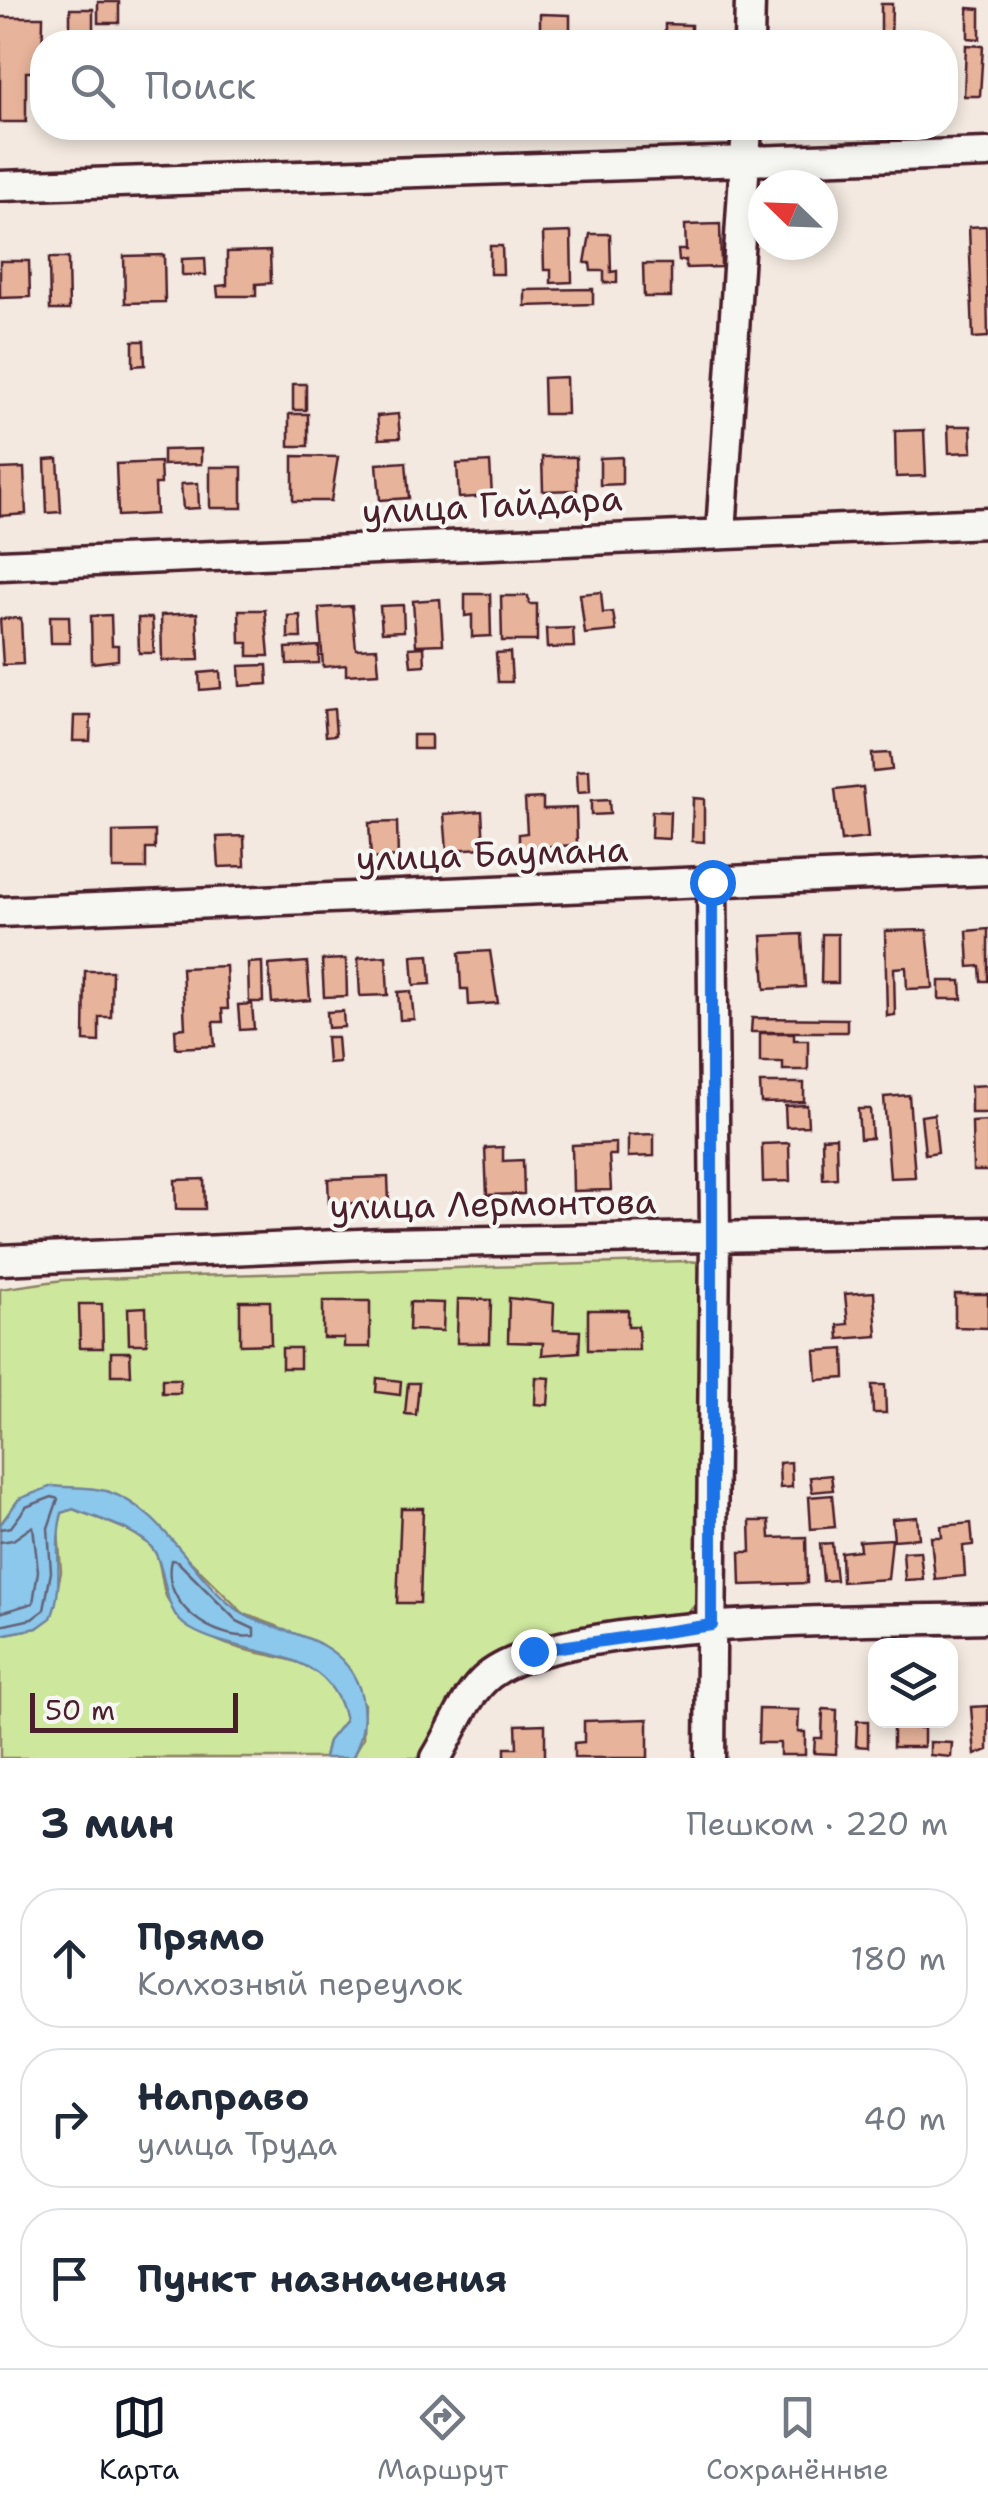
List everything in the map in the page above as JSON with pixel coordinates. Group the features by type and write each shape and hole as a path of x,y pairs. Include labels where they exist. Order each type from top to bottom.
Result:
{"street":[{"path":"749,30 750,0"},
{"path":"721,533 747,140"},
{"path":"0,186 988,153"},
{"name":"улица Гайдара","path":"0,565 988,523"},
{"name":"улица Баумана","path":"0,912 988,870"},
{"path":"710,1758 715,1236 712,882"},
{"name":"улица Лермонтова","path":"0,1260 382,1244 988,1232"},
{"path":"436,1758 484,1680 533,1651 712,1625 988,1618"}],"green space":[{"path":"699,1262 708,1276 698,1602 680,1621 563,1632 519,1643 491,1663 469,1688 424,1758 352,1758 363,1739 364,1704 277,1626 244,1614 132,1504 105,1491 19,1499 0,1525 0,1289 63,1280"},
{"path":"73,1509 129,1531 148,1544 157,1557 169,1602 206,1633 239,1648 296,1662 326,1680 345,1720 328,1741 324,1758 0,1758 0,1635 37,1628 51,1617 61,1572 58,1529 62,1513"}],"water":[{"path":"52,1486 99,1489 127,1500 163,1529 209,1584 243,1614 313,1640 337,1655 356,1681 364,1711 359,1743 352,1758 324,1758 328,1741 345,1720 336,1695 322,1677 282,1657 189,1628 174,1613 159,1562 148,1544 129,1531 73,1509 62,1513 59,1526 58,1592 51,1618 37,1628 0,1635 0,1525 19,1499"}],"building":[{"path":"98,2 119,2 119,23 98,23"},
{"path":"881,4 892,4 891,30 881,30"},
{"path":"968,8 980,9 980,39 968,38"},
{"path":"70,9 93,9 93,30 70,30"},
{"path":"540,14 570,15 570,30 540,30"},
{"path":"0,17 43,17 43,30 30,30 26,122 0,122"},
{"path":"665,24 691,25 691,30 665,30"},
{"path":"966,45 983,46 980,96 964,96"},
{"path":"720,224 721,267 686,268 686,260 679,261 678,250 686,250 685,225"},
{"path":"986,226 988,337 973,338 969,227"},
{"path":"571,232 572,282 551,283 551,270 544,270 543,233"},
{"path":"590,234 610,234 611,272 617,271 617,283 604,283 604,271 591,271 590,263 585,263"},
{"path":"490,246 502,246 503,274 490,274"},
{"path":"270,251 271,283 256,284 256,296 218,296 217,286 227,285 227,252"},
{"path":"164,255 165,302 125,303 124,256"},
{"path":"49,258 68,258 69,310 50,310"},
{"path":"205,258 206,275 182,275 182,259"},
{"path":"0,261 29,261 30,297 0,298"},
{"path":"643,264 671,264 671,297 644,297"},
{"path":"593,289 593,304 525,306 525,290"},
{"path":"133,341 144,341 145,365 133,366"},
{"path":"566,377 567,414 544,414 543,378"},
{"path":"293,384 306,384 306,410 293,410"},
{"path":"289,414 308,414 308,446 289,446"},
{"path":"398,414 400,438 379,439 377,416"},
{"path":"948,426 971,426 972,452 949,453"},
{"path":"924,430 926,476 896,477 895,431"},
{"path":"201,449 201,464 163,465 163,450"},
{"path":"293,456 338,457 331,501 293,501"},
{"path":"542,457 576,457 577,490 543,491"},
{"path":"622,457 622,484 600,485 600,458"},
{"path":"58,459 61,512 47,513 45,460"},
{"path":"160,462 161,484 155,484 156,514 118,516 116,464"},
{"path":"406,462 409,498 380,500 377,464"},
{"path":"490,462 492,496 459,498 457,464"},
{"path":"210,467 242,467 242,508 210,508"},
{"path":"24,468 26,514 0,516 0,469"},
{"path":"198,483 199,508 183,509 181,484"},
{"path":"601,592 603,613 613,612 616,631 585,634 580,594"},
{"path":"465,594 490,594 491,636 472,637 472,615 465,616"},
{"path":"501,596 528,596 529,604 537,604 537,641 502,641"},
{"path":"440,599 443,644 416,645 413,601"},
{"path":"403,605 404,631 382,632 380,606"},
{"path":"352,606 356,649 377,648 379,673 346,675 346,665 323,667 319,608"},
{"path":"239,610 265,610 269,656 248,656 248,643 240,643"},
{"path":"197,613 199,660 162,661 161,615"},
{"path":"111,615 112,645 118,645 118,660 92,663 91,616"},
{"path":"300,615 301,638 288,638 288,616"},
{"path":"50,616 69,616 70,643 51,643"},
{"path":"21,618 23,664 3,665 0,619"},
{"path":"138,618 152,618 154,653 139,653"},
{"path":"573,628 574,647 547,648 546,629"},
{"path":"319,646 319,663 287,664 286,648"},
{"path":"424,647 425,665 411,666 409,648"},
{"path":"510,652 512,682 498,682 496,653"},
{"path":"267,665 268,684 240,686 239,666"},
{"path":"220,671 221,688 200,690 199,673"},
{"path":"334,709 336,735 326,736 324,710"},
{"path":"74,716 91,716 90,741 73,741"},
{"path":"413,735 431,735 431,749 413,749"},
{"path":"890,753 892,770 873,772 872,754"},
{"path":"589,770 590,792 578,793 577,771"},
{"path":"863,787 868,838 841,841 835,790"},
{"path":"543,798 543,809 576,808 577,845 519,848 519,834 527,833 525,799"},
{"path":"693,798 704,799 704,842 692,841"},
{"path":"609,800 610,814 591,815 591,801"},
{"path":"482,811 484,848 447,850 444,814"},
{"path":"652,811 670,812 669,839 651,838"},
{"path":"397,822 398,857 371,859 369,823"},
{"path":"155,831 155,849 146,849 146,869 113,869 113,832"},
{"path":"244,836 245,866 219,867 217,837"},
{"path":"988,929 988,981 981,981 980,966 969,967 967,931"},
{"path":"927,930 933,988 907,989 906,967 894,968 895,1015 887,1016 885,931"},
{"path":"802,934 805,987 765,989 762,936"},
{"path":"822,934 838,934 838,983 821,983"},
{"path":"490,951 498,1003 469,1005 468,989 461,989 459,953"},
{"path":"429,955 431,984 414,985 412,956"},
{"path":"386,956 388,995 360,996 358,958"},
{"path":"346,959 347,996 324,997 322,960"},
{"path":"262,962 263,1002 249,1002 248,963"},
{"path":"307,962 310,1000 272,1003 269,965"},
{"path":"226,966 228,1009 222,1009 223,1022 213,1022 215,1046 176,1048 175,1029 185,1028 182,968"},
{"path":"85,971 112,971 111,1017 99,1017 99,1042 84,1041"},
{"path":"939,981 961,981 962,999 939,999"},
{"path":"411,991 414,1019 400,1020 398,992"},
{"path":"252,1004 254,1029 240,1030 238,1005"},
{"path":"343,1011 344,1027 328,1028 327,1012"},
{"path":"752,1018 847,1019 847,1032 751,1032"},
{"path":"760,1033 794,1033 794,1040 808,1040 808,1070 783,1070 783,1062 760,1062"},
{"path":"326,1037 337,1037 339,1062 328,1063"},
{"path":"760,1083 804,1083 804,1102 761,1103"},
{"path":"988,1085 988,1113 971,1113 971,1086"},
{"path":"909,1095 915,1177 890,1178 884,1097"},
{"path":"807,1105 808,1126 786,1127 785,1106"},
{"path":"858,1109 870,1109 872,1138 860,1139"},
{"path":"934,1114 938,1152 925,1154 921,1116"},
{"path":"988,1121 988,1171 973,1171 972,1122"},
{"path":"654,1134 654,1156 628,1157 628,1135"},
{"path":"836,1137 837,1178 823,1179 822,1138"},
{"path":"616,1143 616,1155 609,1155 611,1190 573,1191 572,1145"},
{"path":"789,1143 790,1181 763,1182 762,1144"},
{"path":"503,1147 503,1161 523,1160 524,1194 487,1195 485,1148"},
{"path":"388,1177 389,1202 329,1204 328,1179"},
{"path":"204,1179 205,1209 176,1209 175,1180"},
{"path":"874,1292 877,1336 839,1339 838,1325 848,1324 845,1294"},
{"path":"955,1294 988,1294 988,1328 955,1327"},
{"path":"509,1298 554,1303 553,1330 580,1331 579,1352 542,1355 543,1343 508,1342"},
{"path":"458,1299 491,1300 490,1343 457,1343"},
{"path":"240,1301 270,1301 271,1344 240,1345"},
{"path":"323,1301 370,1301 370,1347 344,1347 344,1338 323,1338"},
{"path":"410,1302 444,1303 443,1331 409,1330"},
{"path":"79,1304 102,1304 103,1348 80,1348"},
{"path":"146,1307 147,1344 129,1344 128,1308"},
{"path":"588,1310 628,1310 628,1326 638,1326 639,1350 588,1350"},
{"path":"282,1348 300,1348 300,1368 282,1368"},
{"path":"844,1349 845,1378 817,1380 815,1351"},
{"path":"111,1352 130,1352 131,1375 111,1375"},
{"path":"536,1377 550,1378 548,1405 535,1404"},
{"path":"377,1378 401,1381 400,1395 376,1392"},
{"path":"162,1379 180,1379 180,1393 162,1393"},
{"path":"408,1383 419,1383 416,1415 405,1414"},
{"path":"872,1385 885,1385 886,1413 873,1413"},
{"path":"791,1462 792,1487 780,1488 779,1463"},
{"path":"831,1475 833,1490 812,1492 810,1477"},
{"path":"832,1495 835,1527 811,1529 809,1497"},
{"path":"401,1508 423,1508 420,1603 397,1603"},
{"path":"917,1517 919,1538 894,1540 892,1519"},
{"path":"750,1521 769,1521 770,1538 806,1537 807,1583 741,1585 740,1552 751,1552"},
{"path":"971,1523 973,1545 963,1546 965,1576 935,1579 931,1537 942,1537 941,1526"},
{"path":"892,1539 888,1579 842,1582 841,1552 860,1550 859,1541"},
{"path":"832,1543 836,1580 823,1581 820,1544"},
{"path":"920,1551 923,1579 905,1580 903,1552"},
{"path":"988,1706 988,1750 975,1755 971,1707"},
{"path":"759,1709 799,1710 798,1732 805,1732 805,1755 780,1755 780,1743 758,1743"},
{"path":"823,1709 837,1710 836,1754 814,1753 815,1738 822,1738"},
{"path":"648,1719 648,1758 574,1758 574,1743 584,1742 584,1721"},
{"path":"857,1721 868,1721 868,1747 856,1746"},
{"path":"545,1724 545,1758 505,1758 505,1748 517,1748 516,1725"},
{"path":"893,1728 924,1728 924,1747 893,1747"},
{"path":"930,1742 952,1743 951,1757 930,1755"}],"route":[{"path":"533,1651 712,1625 712,882"}]}
